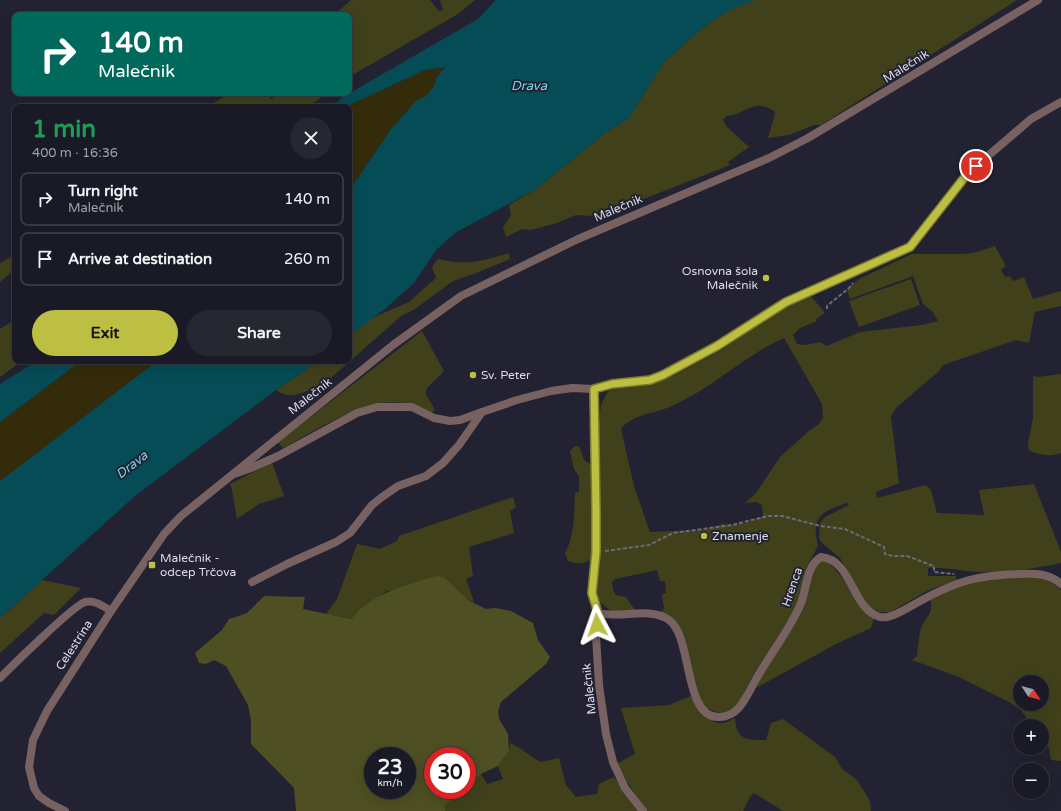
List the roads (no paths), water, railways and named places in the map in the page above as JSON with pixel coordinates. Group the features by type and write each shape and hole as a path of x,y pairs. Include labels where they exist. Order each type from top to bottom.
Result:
{"street":[{"name":"Malečnik","path":"111,611 172,524 387,350 461,296 578,239 769,158 808,138 1038,0"},
{"name":"Malečnik","path":"231,475 278,456 357,413 376,407 412,407 434,418 450,421 460,420 517,400 551,391 572,388 594,389 612,384 650,380 663,375 717,346 786,302 910,247 968,173 1031,119 1061,102"},
{"name":"Malečnik","path":"594,389 596,552 592,593 598,613 596,637 606,734 613,762 625,788 643,811"},
{"path":"252,582 287,564 336,542 350,533 372,505 382,497 398,486 426,476 443,463 459,445 482,412"},
{"name":"Hrenca","path":"598,613 621,616 649,613 670,620 679,633 693,693 704,710 710,715 717,717 730,716 741,705 766,660 802,602 809,572 813,564 821,557 829,557 837,563 865,606 872,613 881,617 887,617 932,594 968,579 990,574 1036,573 1047,576 1061,584"},
{"name":"Celestrina","path":"0,678 70,612 84,602 93,602 111,611 47,711 33,740 29,757 30,777 39,796 48,803 65,811"}],"water":[{"name":"Drava","path":"496,0 755,0 736,7 711,21 663,63 628,119 606,132 536,189 455,233 436,250 414,283 386,308 352,334 352,187 391,129 416,101 426,96 435,85 436,78 445,67 425,70 351,104 335,104 341,98 344,96 352,96 352,92 478,19"},
{"path":"32,364 77,364 0,422 0,384"},
{"name":"Drava","path":"153,364 315,364 276,390 135,496 0,618 0,481"}],"place":[{"name":"Osnovna šola Malečnik","path":"766,278"},
{"name":"Sv. Peter","path":"473,375"},
{"name":"Znamenje","path":"704,536"},
{"name":"Malečnik - odcep Trčova","path":"152,565"}]}
